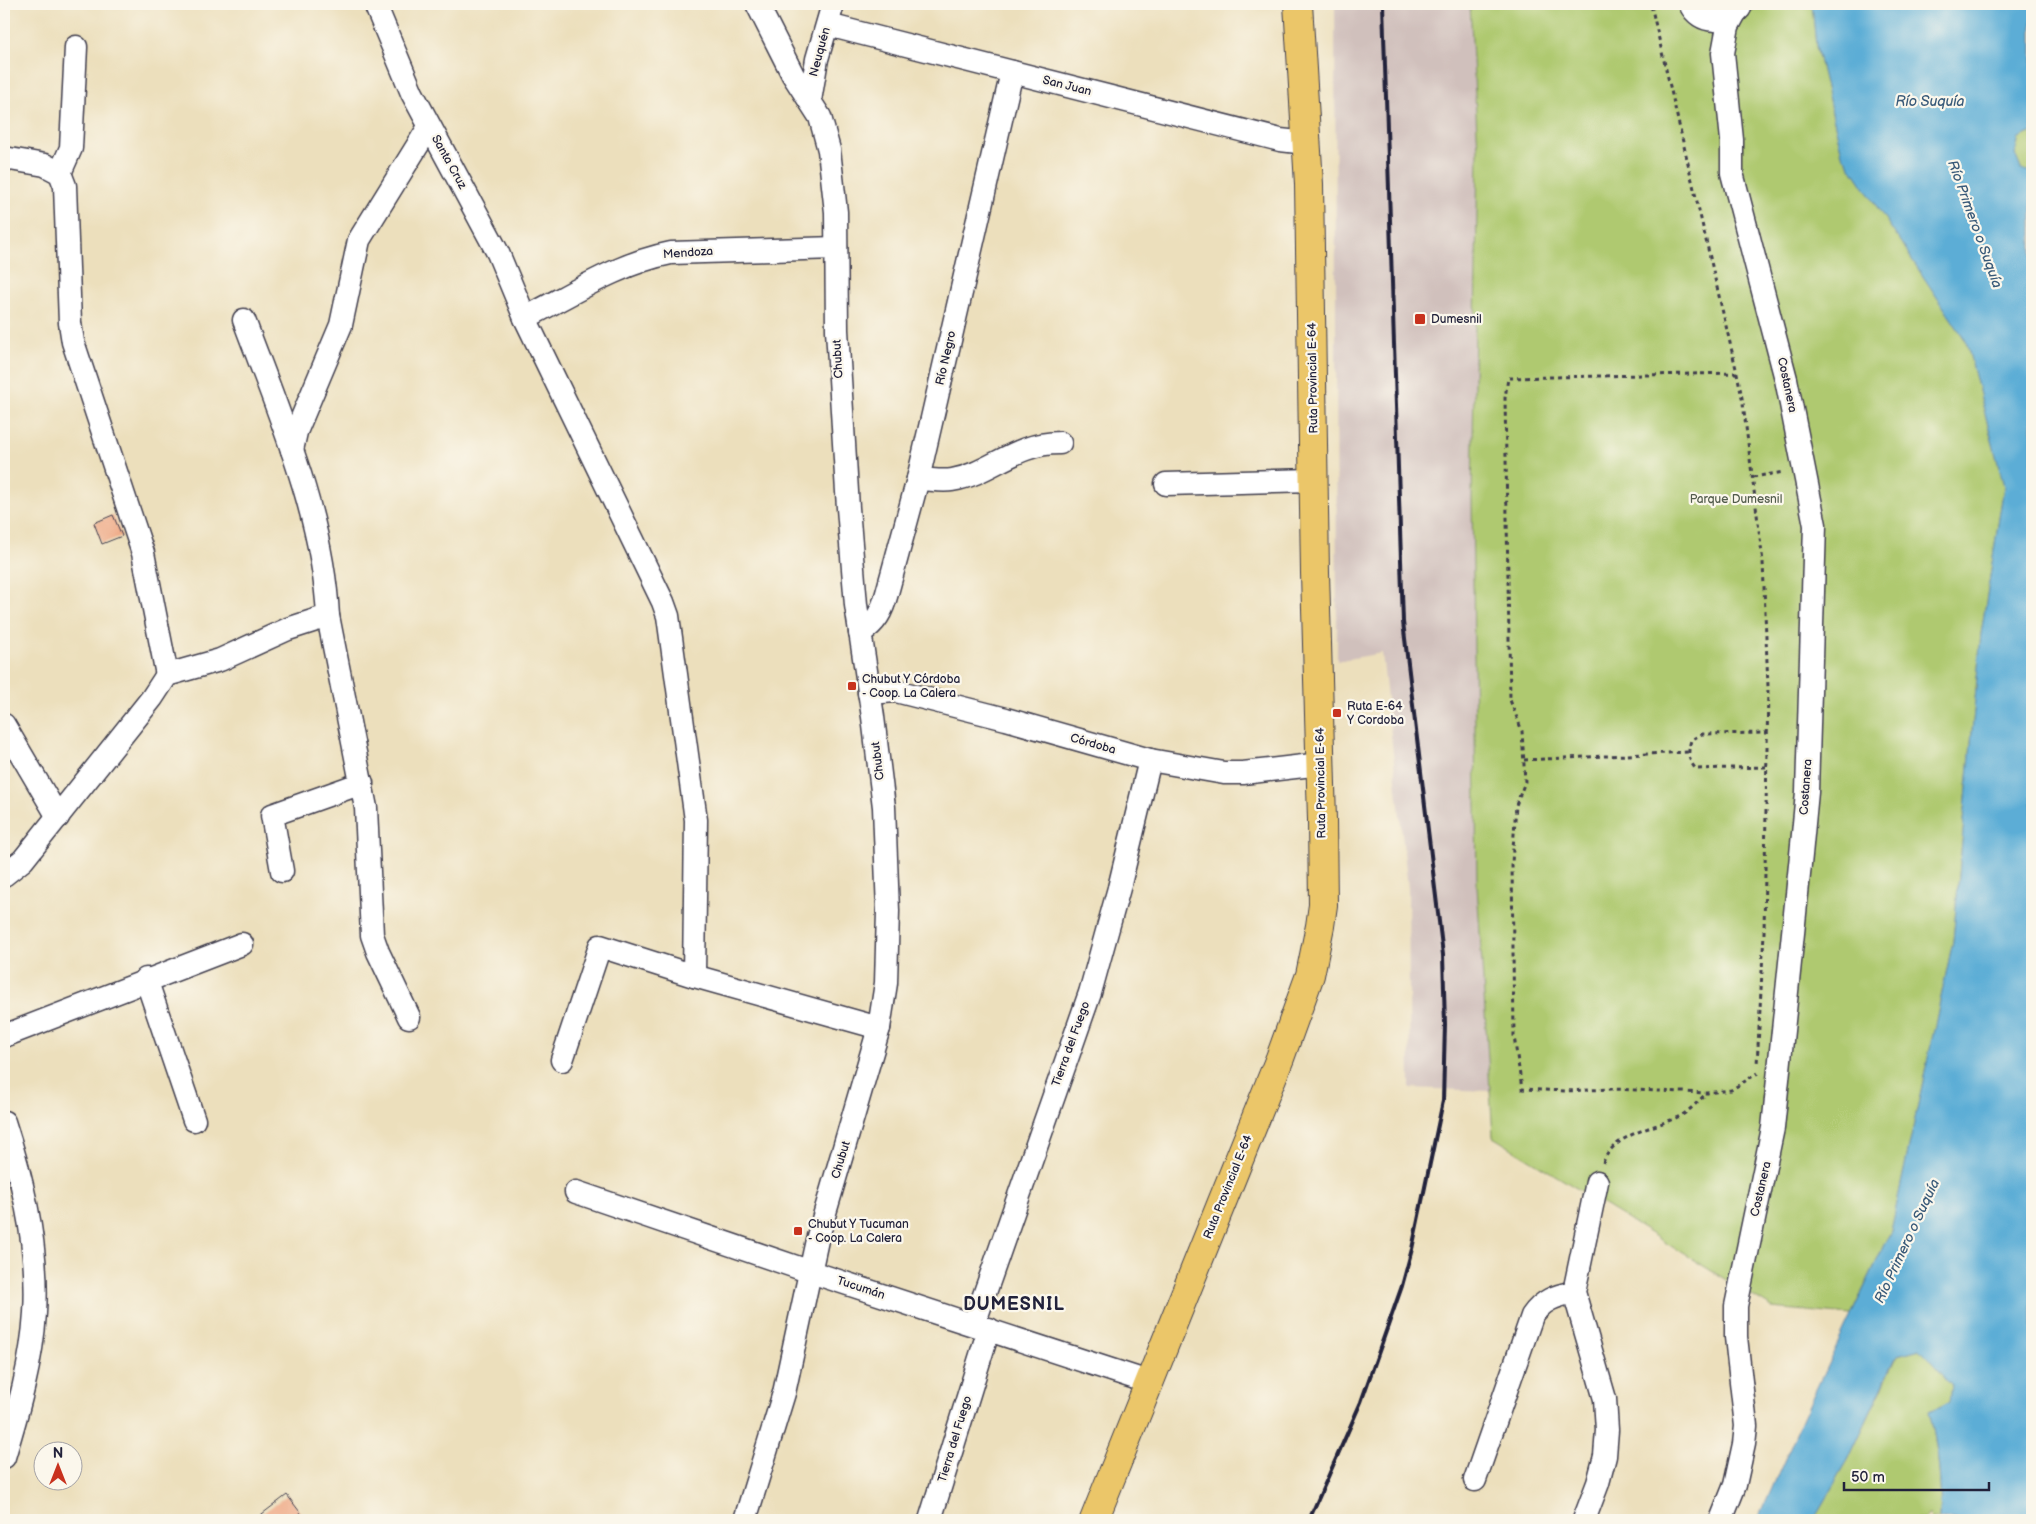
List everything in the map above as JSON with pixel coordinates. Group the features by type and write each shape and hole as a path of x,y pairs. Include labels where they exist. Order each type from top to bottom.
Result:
{"main road":[{"name":"Ruta Provincial E-64","path":"1094,1520 1276,1067 1312,967 1323,905 1307,143 1298,4"}],"street":[{"name":"Santa Cruz","path":"375,4 412,93 498,253 525,318 657,586 668,616 696,820 694,976"},
{"name":"Chubut","path":"745,1520 784,1393 817,1240 878,1028 886,983 887,880 884,807 860,633 848,508 838,355 836,212 829,150 820,117 793,75 757,4"},
{"name":"Costanera","path":"1697,11 1723,20 1739,8"},
{"name":"Costanera","path":"1721,1520 1735,1485 1744,1444 1746,1426 1736,1337 1736,1306 1773,1128 1807,792 1815,526 1784,370 1732,173 1732,140 1723,54 1728,26 1739,8"},
{"name":"Costanera","path":"1697,11 1723,54"},
{"name":"Neuquén","path":"810,101 817,59 831,14"},
{"name":"San Juan","path":"831,14 1012,72 1280,140 1307,143"},
{"path":"60,173 71,148 76,47"},
{"name":"Río Negro","path":"860,633 873,625 882,610 918,478 1012,72"},
{"path":"292,450 296,432 341,325 359,240 429,127"},
{"path":"4,158 45,165 60,173 65,186 70,323 73,342 143,553 167,675"},
{"name":"Mendoza","path":"525,318 620,269 656,256 671,253 836,248"},
{"path":"244,320 292,450 321,551 327,584 328,616 366,808 372,935 378,952 409,1017"},
{"path":"918,478 950,481 963,478 1026,447 1060,443"},
{"path":"1166,484 1314,480"},
{"path":"4,875 23,860 167,675 220,660 288,629 328,616"},
{"name":"Córdoba","path":"869,693 896,691 1006,719 1150,760 1224,773 1243,773 1321,764"},
{"path":"4,725 58,817"},
{"name":"Tierra del Fuego","path":"930,1520 981,1326 1090,993 1115,904 1150,760"},
{"path":"282,871 272,816 362,783"},
{"path":"4,1036 242,944"},
{"path":"562,1060 600,946 694,976 878,1028"},
{"path":"146,980 194,1120"},
{"path":"4,1122 16,1159 30,1228 34,1270 35,1313 30,1354 10,1418 4,1458"},
{"path":"1584,1520 1598,1483 1605,1456 1607,1430 1605,1399 1574,1292 1597,1182"},
{"name":"Tucumán","path":"576,1192 811,1272 1148,1382"},
{"path":"1475,1480 1532,1316 1539,1306 1552,1297 1574,1292"}],"path":[{"path":"1658,4 1651,4 1737,373 1753,477 1763,562 1768,687 1764,934 1756,1059 1758,1073 1731,1090 1707,1093 1612,1089 1522,1089 1514,1036 1512,863 1516,805 1525,782 1522,731 1510,700 1505,407 1508,378 1737,373"},
{"path":"1753,477 1804,470"},
{"path":"1766,767 1696,769 1690,762 1688,752 1690,740 1702,734 1767,732"},
{"path":"1524,760 1688,752"},
{"path":"1597,1182 1605,1157 1622,1140 1682,1115 1707,1093"}],"shaded area":[{"path":"1335,4 1691,4 1722,1100 1410,1088 1408,888 1382,653 1337,661"}],"green space":[{"name":"Parque Dumesnil","path":"1470,4 1812,4 1816,46 1842,154 1966,341 2004,486 1981,634 1953,941 1891,1231 1851,1315 1772,1308 1493,1137 1477,886 1472,499 1478,151"},
{"path":"2032,132 2032,172 2021,170 2015,154 2019,138"},
{"path":"1920,1349 1951,1384 1949,1402 1929,1412 1939,1466 1940,1520 1931,1520 1929,1514 1924,1520 1813,1520 1848,1460 1898,1355"}],"water":[{"name":"Río Suquía","path":"1812,4 2032,4 2032,132 2019,138 2015,154 2021,169 2032,172 2032,1520 1940,1520 1939,1466 1929,1412 1949,1402 1951,1384 1920,1349 1897,1355 1848,1460 1813,1520 1758,1520 1810,1402 1891,1231 1953,941 1981,634 2004,486 1966,341 1842,154 1816,46"}],"building":[{"path":"113,515 122,536 102,544 94,523"},
{"path":"287,1495 306,1520 254,1520"}],"railway":[{"path":"1309,1520 1361,1402 1402,1286 1412,1249 1443,1101 1445,1024 1443,955 1403,622 1383,4"}],"place":[{"name":"Dumesnil","path":"1420,319"},
{"name":"Chubut Y Córdoba - Coop. La Calera","path":"852,686"},
{"name":"Ruta E-64 Y Cordoba","path":"1337,713"},
{"name":"Chubut Y Tucuman - Coop. La Calera","path":"798,1231"}],"district":[{"name":"DUMESNIL","path":"1014,1304"}],"water label":[{"name":"Río Primero o Suquía","path":"1975,224"},
{"name":"Río Primero o Suquía","path":"1907,1241"}]}
